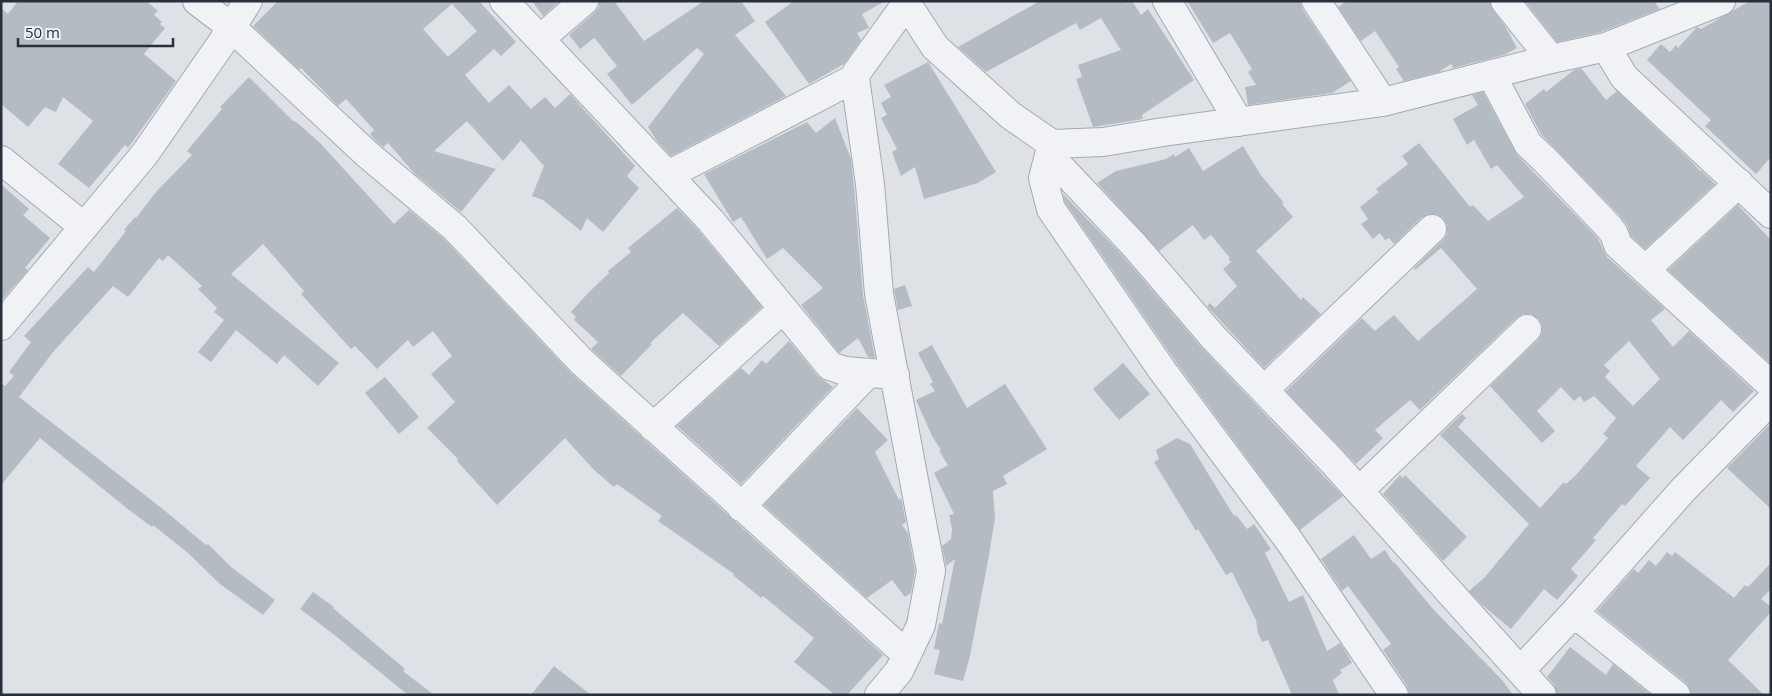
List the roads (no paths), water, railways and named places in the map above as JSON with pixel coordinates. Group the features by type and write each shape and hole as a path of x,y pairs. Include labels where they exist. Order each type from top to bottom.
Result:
{"street":[{"path":"197,1 231,27 366,154 455,228 582,362 907,655"},
{"path":"1,326 144,154 221,44 248,1"},
{"path":"504,1 711,221 830,366 845,371 895,375"},
{"path":"540,39 584,1"},
{"path":"1167,1 1239,122"},
{"path":"1316,1 1383,102"},
{"path":"1505,1 1551,59"},
{"path":"1050,151 1383,102 1490,74 1606,47 1682,8 1721,1"},
{"path":"879,695 899,671 921,625 931,571 879,294 870,184 855,78 857,72 906,2 935,47 1050,151 1063,170 1134,245 1213,337 1359,491 1521,670 1538,693"},
{"path":"1606,47 1624,77 1771,214"},
{"path":"1490,74 1528,144 1609,227 1618,245 1771,385"},
{"path":"668,175 855,78"},
{"path":"1050,151 1044,178 1051,209 1162,370 1290,542 1394,695"},
{"path":"1,160 84,227"},
{"path":"1644,270 1739,183"},
{"path":"1264,390 1432,229"},
{"path":"654,427 784,309"},
{"path":"1359,491 1527,329"},
{"path":"741,507 868,373"},
{"path":"1521,670 1683,490 1771,400"},
{"path":"1574,613 1676,695"}]}
